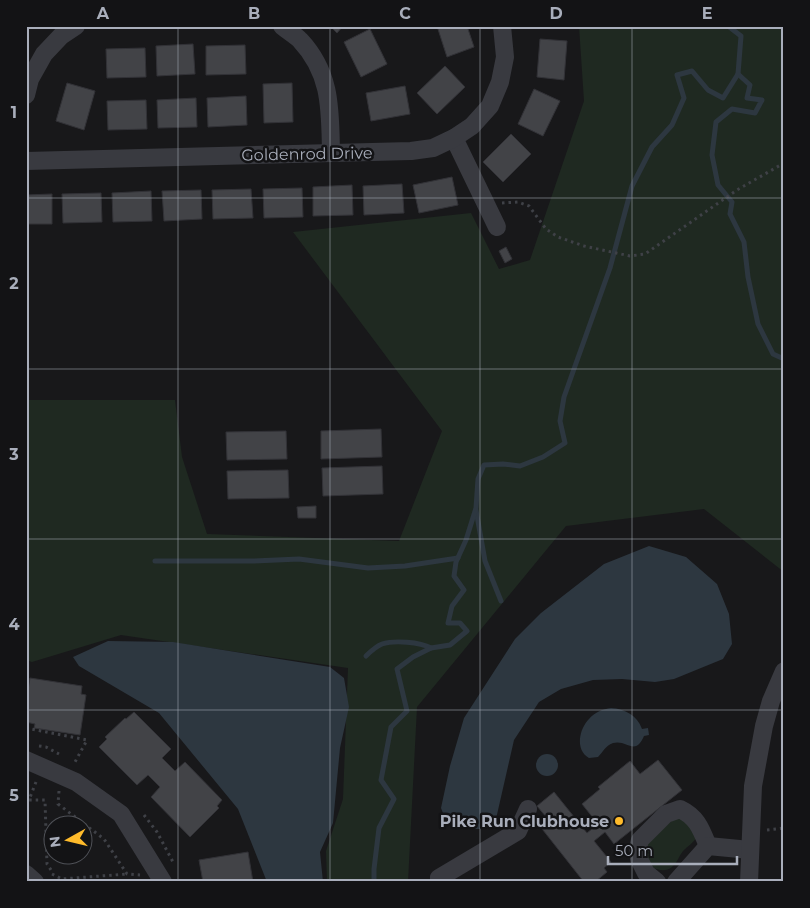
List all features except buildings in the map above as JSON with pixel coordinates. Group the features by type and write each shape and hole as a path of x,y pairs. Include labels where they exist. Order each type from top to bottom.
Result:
{"street":[{"path":"26,95 30,79 44,54 61,36 76,26"},
{"path":"282,26 300,40 321,73 327,89 330,109 331,153"},
{"name":"Goldenrod Drive","path":"26,161 411,151 433,148 454,138 472,126 490,106 500,82 505,56 502,26"},
{"path":"454,138 497,227"},
{"path":"749,882 754,786 763,735 772,701 784,671"},
{"path":"26,760 76,782 121,814 163,882"},
{"path":"440,882 439,878 518,831 528,809"},
{"path":"657,882 646,873 639,859 638,848 640,840 666,814 680,809 689,813 700,826 708,846"},
{"path":"708,846 750,850"},
{"path":"676,882 708,846"},
{"path":"26,874 42,880"}],"path":[{"path":"487,205 518,202 529,206 546,229 558,237 584,246 630,256 645,254 737,190 784,163"},
{"path":"26,728 87,740 75,762"},
{"path":"36,782 29,800 45,800 47,864 53,873 62,879 127,874 143,875"},
{"path":"59,792 58,804 104,839 127,874"},
{"path":"762,831 783,827 784,834"},
{"path":"42,880 53,873"}],"shaded area":[{"path":"579,26 784,26 784,572 704,509 566,526 417,707 408,882 327,882 326,851 343,799 348,668 121,635 32,662 26,660 26,400 175,400 182,457 207,534 399,541 442,431 293,232 471,213 499,269 530,260 584,101"},
{"path":"649,546 686,557 717,584 729,614 732,644 723,659 674,679 655,682 622,679 593,680 561,689 539,702 514,740 496,819 482,829 467,829 446,821 441,808 450,766 464,718 515,639 541,613 604,564"},
{"path":"108,641 173,642 330,667 344,678 349,707 340,748 333,823 320,852 323,882 267,882 238,809 159,713 79,666 73,657"},
{"path":"611,708 634,716 642,729 648,728 649,735 644,736 641,742 634,746 618,742 610,744 598,757 589,758 580,745 583,728 594,714"},
{"path":"547,754 555,757 558,765 555,773 547,776 539,773 536,765 539,757"},
{"path":"684,818 697,837 669,869 662,870 652,867 646,856 646,843 674,819"}],"waterway":[{"path":"374,882 379,828 394,799 381,780 391,727 407,711 397,669 413,657 431,648 450,645 467,631 460,623 448,623 452,606 464,590 454,576 456,562 466,540 476,508 478,479 484,465 503,464 520,466 543,457 565,443 560,421 564,397 610,268 632,186 652,147 672,125 684,98 677,75 692,71 708,90 723,98 738,74 741,36 728,26"},
{"path":"738,74 750,85 747,98 762,100 755,113 732,109 716,122 712,155 718,185 732,202 730,214 744,242 748,277 758,324 773,354 784,359"},
{"path":"476,510 485,561 501,601"},
{"path":"155,561 299,559 368,568 405,566 458,558"},
{"path":"366,656 378,646 387,643 414,643 431,648"}],"place":[{"name":"Pike Run Clubhouse","path":"619,821"}]}
